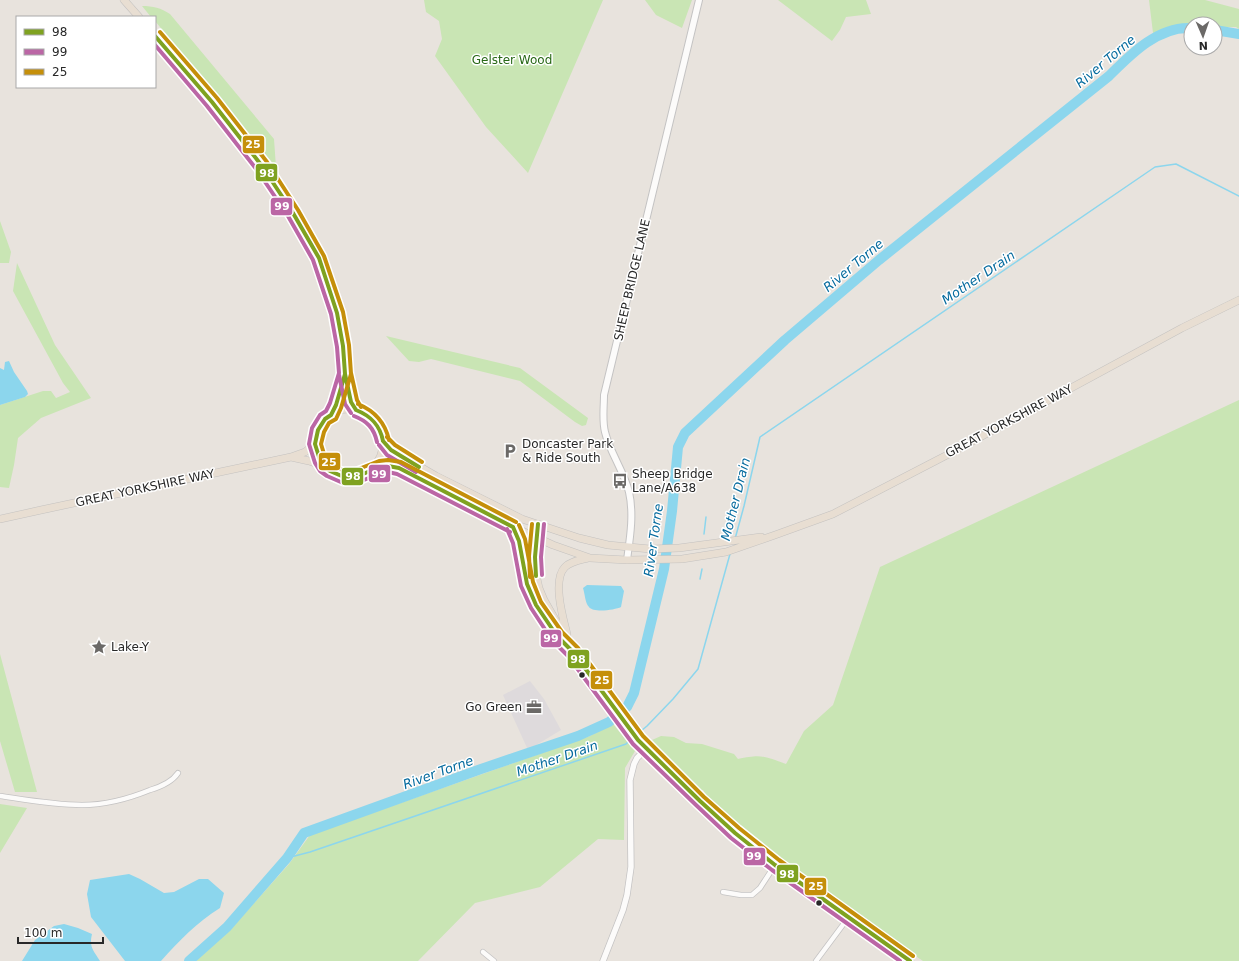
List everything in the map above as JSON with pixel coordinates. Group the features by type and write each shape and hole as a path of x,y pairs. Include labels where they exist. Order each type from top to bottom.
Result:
{"highway":[{"path":"124,0 138,16"},
{"path":"156,37 212,102 262,166 293,213 319,258 337,313 343,346 345,374 351,402 356,410"},
{"name":"GREAT YORKSHIRE WAY","path":"371,470 388,466 398,468 513,527 561,548 590,558 647,560 682,558 726,552 833,514 947,455 1182,328 1239,300"},
{"path":"331,415 336,405 345,374"},
{"path":"343,410 356,410 371,416 376,422 384,441 380,457 371,470 358,476 344,477 337,475 325,467 316,452 315,444 318,430 325,419 331,415 343,410"},
{"name":"GREAT YORKSHIRE WAY","path":"384,441 391,450 436,476 522,519 585,540 608,545 650,549 679,548 775,535"},
{"name":"GREAT YORKSHIRE WAY","path":"0,519 291,457 305,452 315,444"},
{"name":"GREAT YORKSHIRE WAY","path":"291,457 309,461 325,467"},
{"path":"522,553 534,536 538,524"},
{"path":"513,527 519,541 524,573 531,595 557,636 573,652 638,740 700,802 735,833 775,865 910,961"},
{"path":"534,536 535,570 539,588 544,600 567,637 573,652"},
{"path":"567,637 559,586 562,572 572,563 590,558"}],"main road":[{"name":"SHEEP BRIDGE LANE","path":"628,560 631,505 629,491 605,432 604,395 699,0"}],"street":[{"path":"603,961 617,927 627,895 631,866 630,780 637,758 647,748"},
{"path":"0,796 82,805 102,804 128,799 160,787 174,778 178,773"},
{"path":"723,892 752,895 760,888 775,865"},
{"path":"816,961 848,918"},
{"path":"483,952 494,961"}],"shaded area":[{"path":"530,681 544,699 561,730 528,750 503,695"}],"green space":[{"name":"Gelster Wood","path":"424,0 603,0 528,173 486,127 435,56 442,39 439,21 426,12"},
{"path":"645,0 692,0 682,28 656,15"},
{"path":"778,0 866,0 871,14 846,17 840,30 832,41"},
{"path":"1149,0 1205,0 1239,9 1239,29 1236,27 1223,27 1223,16 1183,16 1183,25 1177,25 1153,33"},
{"path":"142,6 157,8 170,14 274,139 276,167 156,22 156,16 150,16"},
{"path":"0,221 11,252 9,263 0,263"},
{"path":"17,263 55,345 91,398 41,418 18,438 9,488 0,487 0,405 43,391 51,391 56,398 70,392 63,383 13,291"},
{"path":"386,336 520,368 588,418 586,425 582,426 575,422 520,381 431,359 419,362 409,361"},
{"path":"1239,400 1239,961 923,961 789,870 736,827 708,799 703,790 700,790 686,778 652,740 661,736 674,737 686,743 702,744 734,754 738,759 757,756 786,764 804,731 833,705 880,567"},
{"path":"0,654 37,792 15,792 0,741"},
{"path":"613,724 635,751 625,768 624,840 598,839 540,887 475,903 418,961 196,961 230,930 289,864 310,835 590,736"},
{"path":"0,804 27,808 0,853"}],"water":[{"path":"9,361 28,394 25,397 0,405 0,368 4,370 5,362"},
{"path":"587,585 621,586 624,591 621,607 604,610 591,609 587,603 583,588"},
{"path":"129,874 164,893 174,892 199,879 208,879 224,893 220,908 196,926 161,961 125,961 91,917 87,894 90,880"},
{"path":"64,924 92,934 91,945 100,961 22,961 35,940 54,926"}],"waterway":[{"name":"River Torne","path":"189,961 227,927 287,858 304,833 481,769 578,736 609,722 627,707 634,693 664,569 672,511 678,447 685,433 785,340 879,260 1109,76 1135,51 1156,37 1167,32 1183,29"},
{"name":"River Torne","path":"1223,31 1239,34"},
{"name":"Mother Drain","path":"735,539 760,437 1155,167 1176,164 1239,196"},
{"path":"704,534 706,517"},
{"name":"Mother Drain","path":"636,735 647,726 673,699 698,669 730,554"},
{"path":"700,579 702,569"},
{"name":"Mother Drain","path":"287,858 310,852 626,744 633,737"}],"transit line":[{"name":"25","path":"160,32 217,98 267,162 298,210 324,256 343,312 349,345 351,374 341,408 336,419 329,423 324,432 321,444 325,457 333,466 345,471 356,470 379,461 388,460 401,462 516,522"},
{"name":"98","path":"156,37 212,102 262,166 293,213 319,258 337,313 343,346 345,374 336,405 331,415 325,419 318,430 315,444 320,460 325,467 330,471 344,477 358,476 380,467 388,466 399,468 513,527"},
{"name":"99","path":"156,46 207,106 257,170 288,216 313,260 331,314 337,347 339,373 330,403 326,411 320,415 312,428 309,444 315,463 320,471 343,483 359,482 381,473 388,472 397,474 510,532"},
{"name":"25","path":"351,373 357,400 361,407"},
{"name":"98","path":"345,374 351,402 356,410"},
{"name":"99","path":"339,375 345,404 351,413"},
{"name":"25","path":"358,404 369,410 378,418 385,428 389,440"},
{"name":"98","path":"356,410 366,415 374,422 380,430 383,441"},
{"name":"99","path":"354,416 363,420 372,429 377,442"},
{"name":"25","path":"387,437 395,445 422,462"},
{"name":"98","path":"383,441 391,450 419,467"},
{"name":"99","path":"379,445 387,455 416,472"},
{"name":"25","path":"530,577 529,556 532,524"},
{"name":"98","path":"536,576 535,557 538,524"},
{"name":"99","path":"542,575 541,557 544,524"},
{"name":"25","path":"519,525 525,539 533,582 541,602 562,632 578,648 643,736 704,797 739,828 779,860 913,956"},
{"name":"98","path":"513,527 519,541 527,584 536,605 557,636 573,652 638,740 735,833 775,865 910,961"},
{"name":"99","path":"507,529 513,543 521,586 531,608 552,640 568,656 633,744 731,838 772,870 900,961"}],"place":[{"name":"Doncaster Park & Ride South","path":"510,451"},
{"name":"Sheep Bridge Lane/A638","path":"620,481"},
{"name":"Lake-Y","path":"99,647"},
{"name":"Go Green","path":"534,707"}]}
